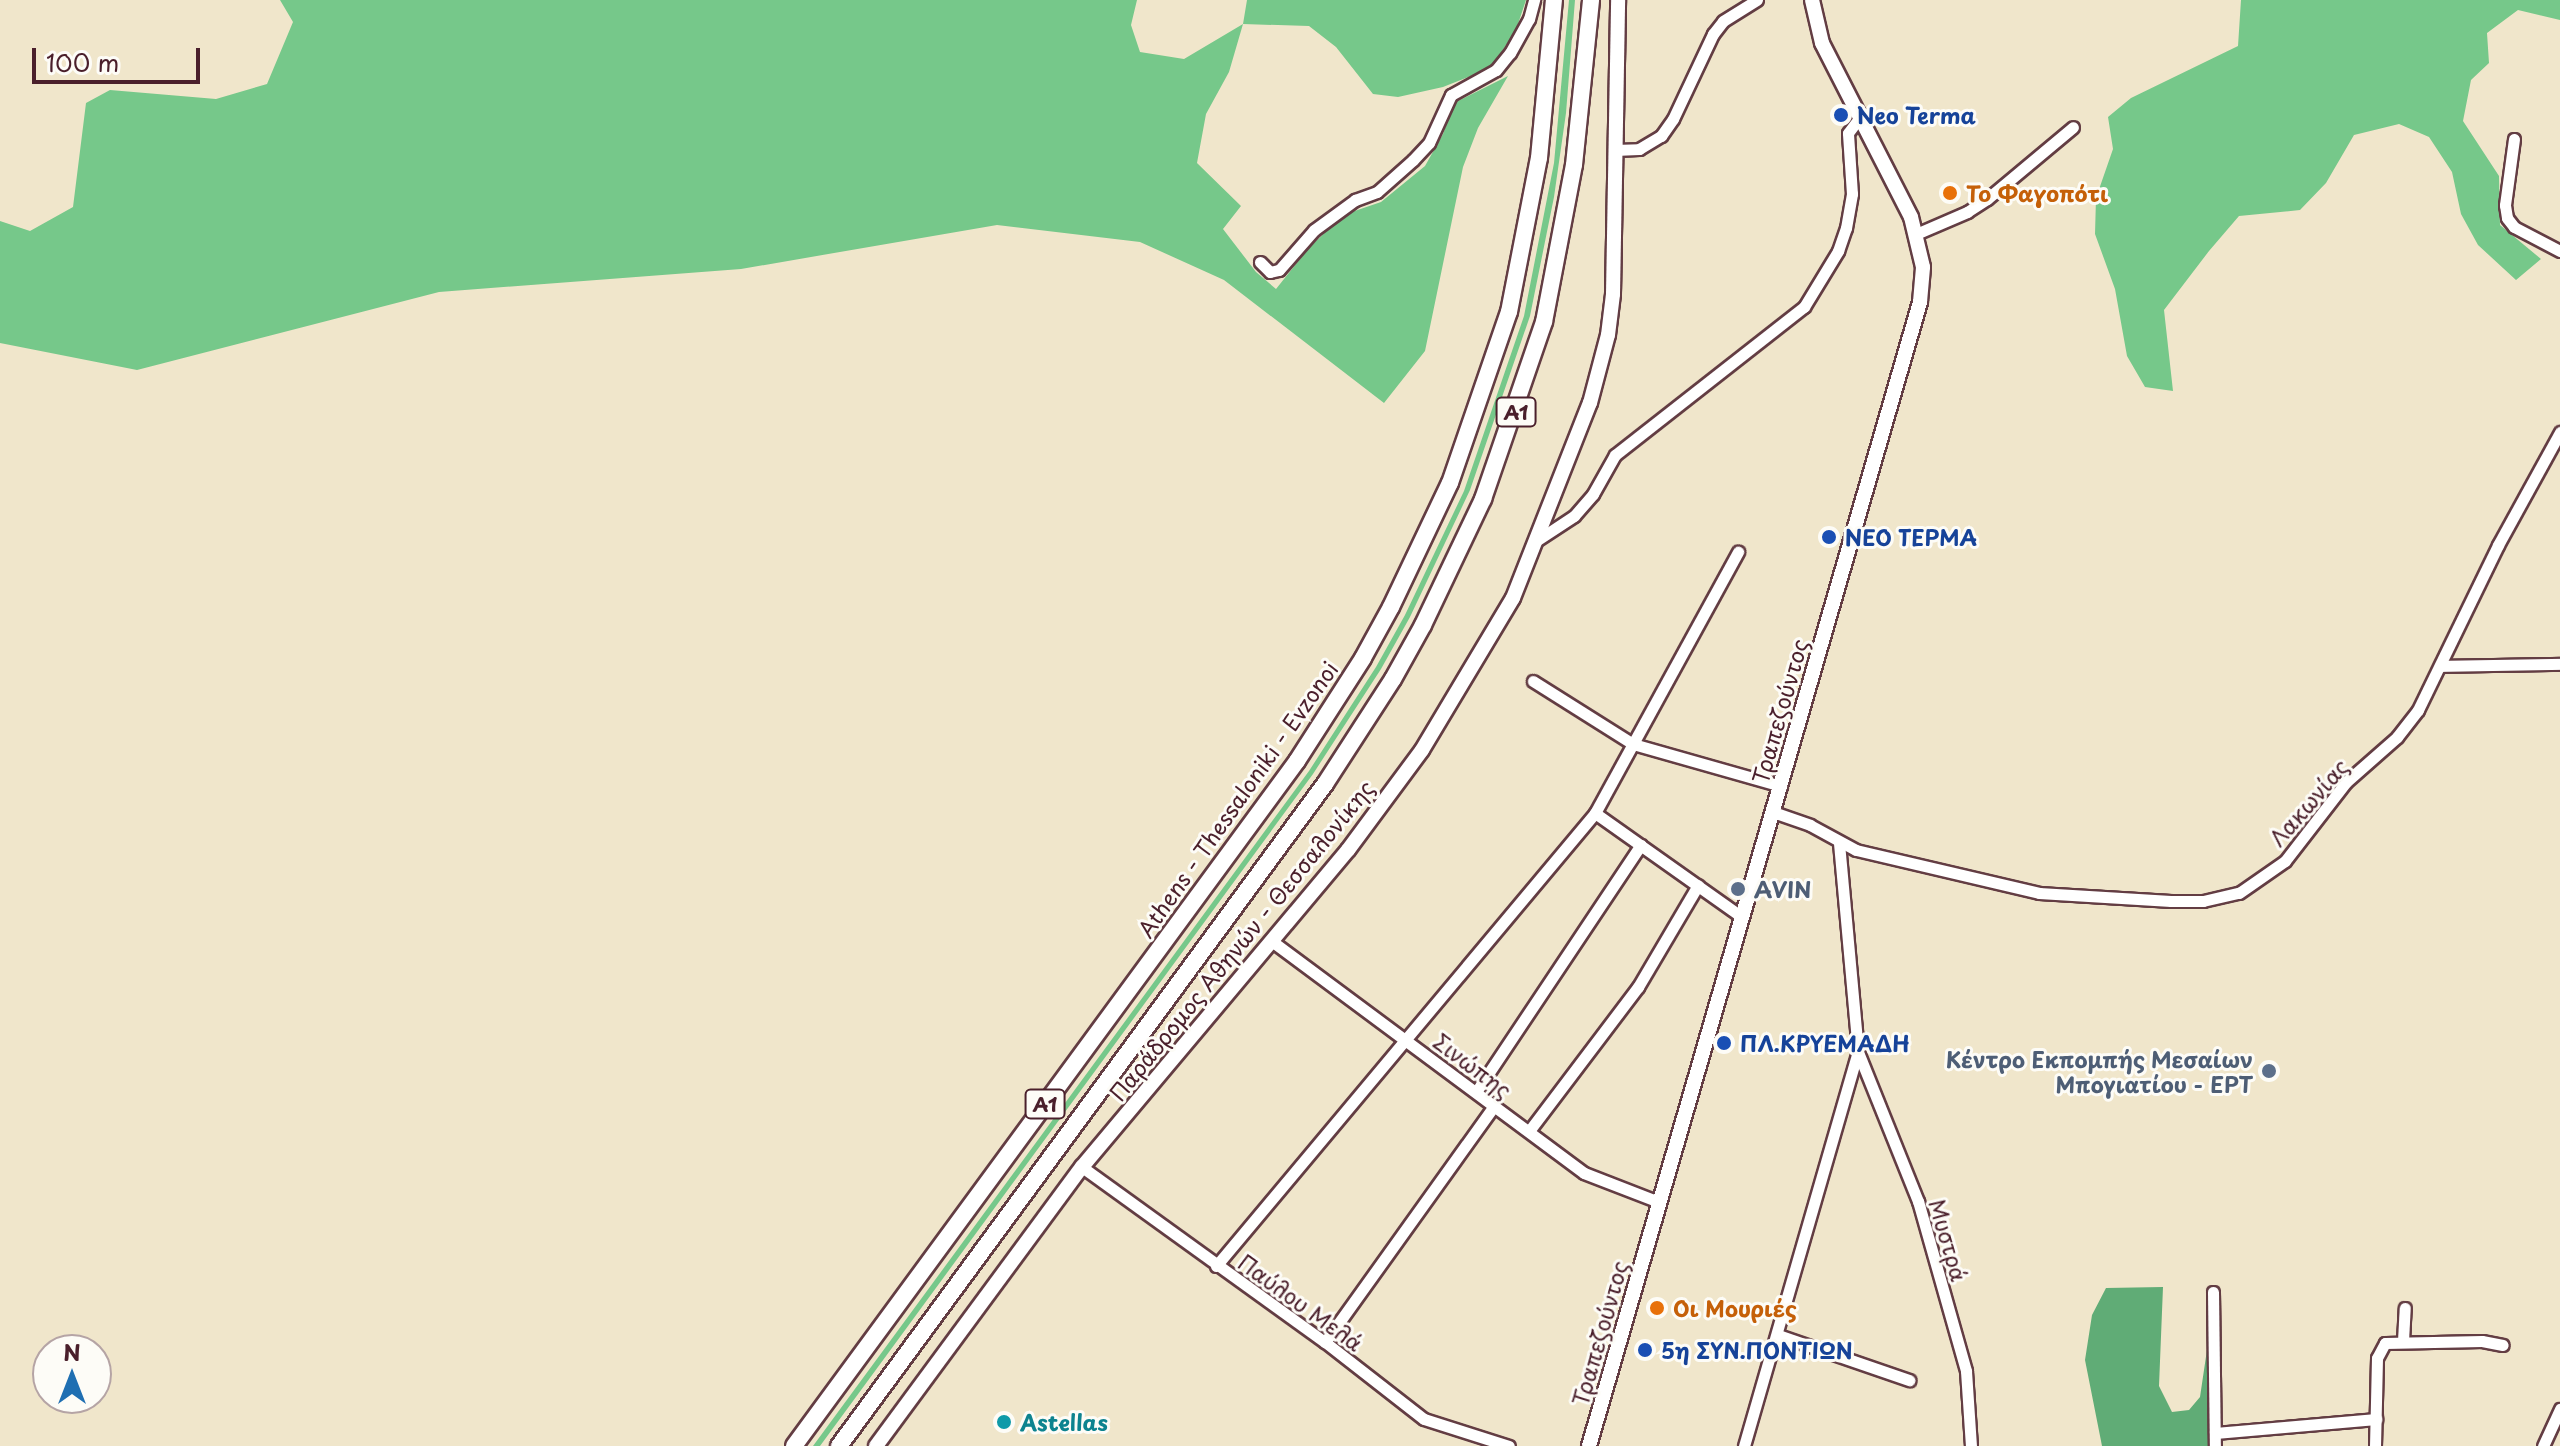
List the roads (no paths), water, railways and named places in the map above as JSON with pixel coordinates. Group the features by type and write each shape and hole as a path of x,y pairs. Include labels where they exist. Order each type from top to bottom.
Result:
{"highway":[{"name":"Athens - Thessaloniki - Evzonoi","path":"794,1446 1297,761 1356,669 1391,607 1450,483 1509,312 1539,158 1554,0"},
{"name":"Α1","path":"839,1446 1325,784 1393,679 1423,625 1483,499 1544,322 1574,165 1591,0"}],"main road":[{"name":"Παράδρομος Αθηνών - Θεσσαλονίκης","path":"876,1446 1082,1167 1348,850 1422,750 1513,598 1539,539 1590,403 1608,335 1613,294 1618,0"},
{"name":"Τραπεζούντος","path":"1589,1446 1918,310 1923,267 1911,217 1822,43 1812,0"}],"street":[{"path":"1260,262 1270,272 1279,270 1314,230 1355,200 1377,192 1413,160 1429,143 1451,95 1496,70 1510,53 1529,19 1534,0"},
{"path":"1614,150 1639,149 1661,136 1673,119 1713,34 1723,21 1757,0"},
{"path":"1539,539 1574,516 1593,494 1615,455 1804,307 1838,251 1846,228 1852,194 1848,133 1860,117"},
{"path":"1916,234 1967,212 1987,199 2073,127"},
{"path":"2514,139 2505,205 2507,218 2514,227 2560,251"},
{"name":"Λακωνίας","path":"1773,812 1810,825 1856,850 2039,893 2203,901 2239,893 2285,861 2346,782 2397,737 2418,710 2498,545 2560,432"},
{"path":"1216,1266 1595,813 1738,552"},
{"path":"2440,666 2560,664"},
{"path":"1533,681 1633,744 1781,786"},
{"path":"1595,813 1742,917"},
{"path":"1744,1446 1858,1052 1839,843"},
{"path":"1476,1092 1641,845"},
{"path":"1529,1131 1638,987 1698,885"},
{"name":"Σινώπης","path":"1273,942 1584,1173 1659,1202"},
{"name":"Μυστρά","path":"1858,1052 1918,1201 1966,1371 1971,1446"},
{"path":"1325,1342 1494,1106"},
{"name":"Παύλου Μελά","path":"1082,1167 1325,1342 1424,1419 1509,1446"},
{"path":"2213,1292 2215,1446"},
{"path":"2403,1341 2405,1308"},
{"path":"1778,1335 1909,1380"},
{"path":"2375,1446 2380,1349 2385,1343 2482,1341 2503,1345"},
{"path":"2543,1446 2560,1409"},
{"path":"2215,1433 2376,1419"}],"place":[{"name":"Neo Terma","path":"1841,115"},
{"name":"Το Φαγοπότι","path":"1950,193"},
{"name":"ΝΕΟ ΤΕΡΜΑ","path":"1829,537"},
{"name":"AVIN","path":"1738,889"},
{"name":"ΠΛ.ΚΡΥΕΜΑΔΗ","path":"1724,1043"},
{"name":"Κέντρο Εκπομπής Μεσαίων Μπογιατίου - ΕΡΤ","path":"2269,1071"},
{"name":"Οι Μουριές","path":"1657,1308"},
{"name":"5η ΣΥΝ.ΠΟΝΤΙΩΝ","path":"1645,1350"},
{"name":"Astellas","path":"1004,1422"}]}
